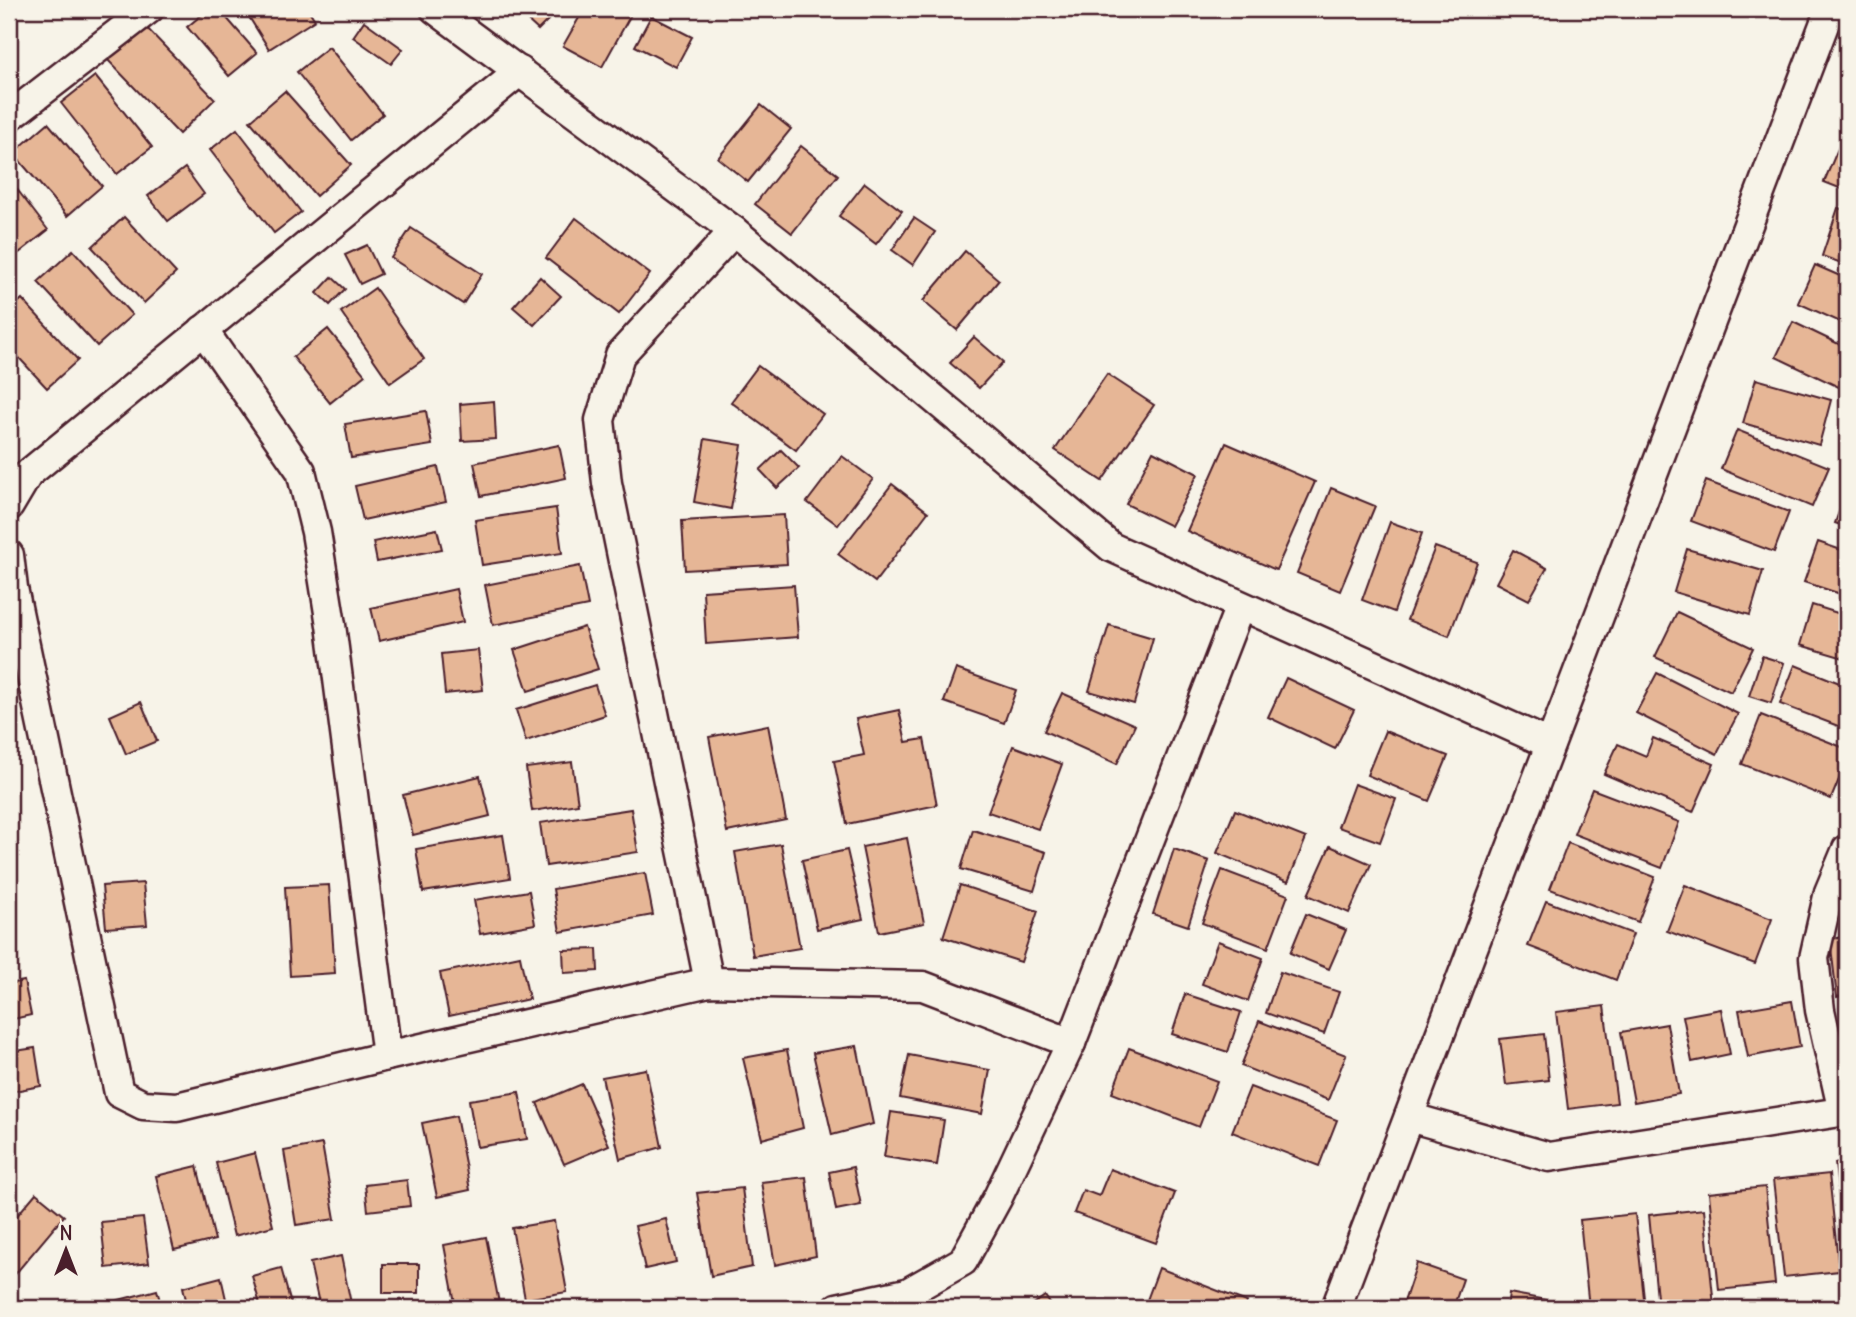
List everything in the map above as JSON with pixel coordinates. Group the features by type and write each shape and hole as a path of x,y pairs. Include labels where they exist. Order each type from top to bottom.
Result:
{"street":[{"path":"9,117 149,9"},
{"path":"435,9 734,231 1111,547 1550,744"},
{"path":"1336,1308 1830,9"},
{"path":"9,506 27,474 520,71"},
{"path":"709,982 607,483 600,420 621,355 734,231"},
{"path":"203,330 301,471 316,532 331,625 387,1056"},
{"path":"9,555 19,615 119,1093 143,1105 177,1107 709,982 923,986 1070,1043"},
{"path":"837,1308 907,1293 963,1261 998,1197 1070,1043 1240,606"},
{"path":"1409,1117 1549,1157 1845,1112 1820,1010 1814,958 1829,892 1847,849"}],"building":[{"path":"209,9 219,9 257,53 229,76 187,27"},
{"path":"244,9 308,9 315,20 269,49"},
{"path":"515,9 559,9 538,30"},
{"path":"584,9 634,9 602,67 563,46"},
{"path":"651,16 692,37 676,67 635,46"},
{"path":"364,21 403,49 391,64 353,37"},
{"path":"143,24 215,99 179,134 106,58"},
{"path":"329,47 383,114 351,140 297,72"},
{"path":"95,76 152,147 117,174 61,103"},
{"path":"285,91 351,165 316,196 250,121"},
{"path":"761,105 791,129 748,182 718,158"},
{"path":"48,123 102,186 67,216 13,153"},
{"path":"237,129 301,212 274,233 210,150"},
{"path":"1842,139 1847,141 1847,191 1824,182"},
{"path":"801,146 838,175 792,233 755,204"},
{"path":"185,168 204,194 168,221 148,196"},
{"path":"10,180 48,230 19,253 9,239"},
{"path":"865,183 902,211 876,244 839,216"},
{"path":"1838,208 1847,211 1847,265 1822,256"},
{"path":"124,217 176,273 144,303 92,247"},
{"path":"576,218 650,274 619,314 546,258"},
{"path":"914,218 935,232 913,265 892,250"},
{"path":"411,228 482,274 463,304 391,258"},
{"path":"367,245 381,274 360,284 345,255"},
{"path":"73,250 132,315 97,346 38,282"},
{"path":"965,251 999,280 957,330 923,301"},
{"path":"1815,265 1847,279 1847,325 1798,303"},
{"path":"332,277 345,289 330,305 317,293"},
{"path":"540,277 561,296 534,325 513,307"},
{"path":"375,288 424,359 390,383 341,312"},
{"path":"22,299 78,360 47,388 9,347 9,311"},
{"path":"1793,322 1847,348 1847,391 1776,357"},
{"path":"328,329 365,375 330,403 293,357"},
{"path":"974,337 1003,362 979,388 950,363"},
{"path":"758,366 823,414 796,450 731,402"},
{"path":"1107,374 1154,405 1102,481 1055,450"},
{"path":"1756,379 1831,400 1819,445 1743,423"},
{"path":"494,401 496,439 462,441 460,404"},
{"path":"426,411 432,445 351,458 345,424"},
{"path":"1737,430 1829,467 1812,507 1721,469"},
{"path":"705,439 742,445 731,509 694,502"},
{"path":"1226,443 1315,482 1276,570 1187,531"},
{"path":"559,445 566,478 481,496 474,463"},
{"path":"781,450 799,468 777,488 760,470"},
{"path":"1153,451 1198,474 1171,526 1126,504"},
{"path":"842,456 873,479 838,525 807,502"},
{"path":"438,467 446,502 363,520 355,486"},
{"path":"1706,481 1789,512 1774,552 1691,521"},
{"path":"892,484 928,512 875,582 838,554"},
{"path":"1331,488 1375,506 1340,591 1297,573"},
{"path":"1847,489 1847,527 1835,523"},
{"path":"556,508 562,553 482,565 475,520"},
{"path":"784,515 787,564 685,570 682,521"},
{"path":"1390,522 1422,533 1394,612 1362,600"},
{"path":"437,529 442,549 377,562 373,542"},
{"path":"1818,542 1847,552 1847,596 1804,582"},
{"path":"1435,547 1477,562 1449,636 1407,620"},
{"path":"1687,549 1763,571 1750,615 1674,592"},
{"path":"1513,550 1547,568 1529,600 1496,583"},
{"path":"580,566 588,606 493,625 485,585"},
{"path":"794,585 798,637 706,644 703,591"},
{"path":"456,589 463,622 379,641 371,608"},
{"path":"1812,605 1847,616 1847,659 1800,645"},
{"path":"1677,612 1753,648 1731,692 1655,657"},
{"path":"1109,625 1153,638 1134,704 1089,691"},
{"path":"584,627 598,669 528,691 514,650"},
{"path":"478,650 483,690 445,694 441,654"},
{"path":"1762,656 1784,663 1771,703 1749,696"},
{"path":"1795,665 1847,686 1846,729 1780,704"},
{"path":"956,669 1016,690 1004,723 944,702"},
{"path":"1657,673 1738,714 1717,754 1636,713"},
{"path":"1286,678 1354,710 1335,749 1268,717"},
{"path":"595,685 605,715 526,741 516,710"},
{"path":"1062,693 1135,725 1117,764 1044,731"},
{"path":"141,702 157,741 126,754 110,716"},
{"path":"899,710 906,742 924,739 937,805 847,824 834,761 864,755 856,719"},
{"path":"1761,715 1847,749 1847,760 1831,799 1742,764"},
{"path":"768,725 786,820 727,832 709,737"},
{"path":"1385,731 1448,756 1429,801 1367,775"},
{"path":"1653,738 1714,764 1693,812 1604,774 1618,744 1646,756"},
{"path":"1013,746 1062,764 1038,829 988,812"},
{"path":"572,762 578,804 532,811 526,768"},
{"path":"480,776 490,816 413,835 403,795"},
{"path":"1354,784 1396,799 1380,842 1338,827"},
{"path":"1592,789 1679,822 1662,868 1574,834"},
{"path":"631,809 638,852 546,866 540,823"},
{"path":"1235,810 1306,838 1288,882 1217,853"},
{"path":"973,830 1046,852 1034,891 961,869"},
{"path":"503,835 510,878 423,892 416,849"},
{"path":"907,838 924,923 879,932 862,847"},
{"path":"1568,843 1655,877 1638,922 1550,889"},
{"path":"781,844 800,948 753,956 735,852"},
{"path":"1330,846 1371,864 1349,913 1308,895"},
{"path":"1174,849 1209,861 1188,926 1153,914"},
{"path":"847,850 863,919 817,929 802,860"},
{"path":"1222,870 1288,895 1268,948 1202,923"},
{"path":"645,873 653,915 560,932 553,889"},
{"path":"143,883 147,925 106,928 102,886"},
{"path":"329,885 335,973 290,976 285,887"},
{"path":"960,885 1038,911 1021,962 943,937"},
{"path":"1685,885 1772,919 1755,964 1667,931"},
{"path":"529,891 535,924 480,934 474,900"},
{"path":"1546,901 1633,934 1616,980 1528,946"},
{"path":"1306,914 1346,930 1329,969 1290,953"},
{"path":"1847,937 1847,995 1837,997 1830,939"},
{"path":"1218,941 1263,958 1248,1001 1202,984"},
{"path":"597,949 598,971 564,973 563,950"},
{"path":"520,956 529,999 449,1016 440,973"},
{"path":"1280,972 1339,992 1324,1034 1266,1013"},
{"path":"24,981 31,1015 9,1020 9,984"},
{"path":"1185,994 1241,1012 1228,1052 1172,1034"},
{"path":"1792,1001 1800,1047 1748,1057 1739,1010"},
{"path":"1604,1006 1617,1103 1568,1109 1556,1012"},
{"path":"1721,1009 1730,1054 1692,1062 1683,1016"},
{"path":"1259,1021 1346,1055 1328,1100 1241,1066"},
{"path":"1667,1024 1679,1094 1634,1102 1621,1032"},
{"path":"1544,1034 1549,1080 1506,1085 1500,1039"},
{"path":"857,1046 873,1124 832,1135 813,1053"},
{"path":"35,1048 41,1086 9,1092 9,1052"},
{"path":"1129,1048 1217,1081 1199,1127 1112,1093"},
{"path":"787,1050 803,1128 762,1139 743,1058"},
{"path":"909,1055 990,1070 982,1114 900,1098"},
{"path":"646,1069 662,1147 620,1159 602,1077"},
{"path":"582,1084 609,1145 564,1164 537,1103"},
{"path":"1250,1087 1337,1120 1319,1166 1232,1132"},
{"path":"519,1092 527,1139 477,1147 469,1100"},
{"path":"891,1112 944,1120 937,1165 884,1157"},
{"path":"456,1116 470,1190 437,1197 422,1123"},
{"path":"9,1138 12,1138 17,1178 9,1179"},
{"path":"322,1144 335,1219 296,1225 284,1151"},
{"path":"255,1153 273,1226 234,1236 216,1163"},
{"path":"1847,1162 1847,1260 1846,1260 1835,1163"},
{"path":"197,1166 215,1240 174,1250 156,1176"},
{"path":"853,1167 861,1205 836,1210 829,1172"},
{"path":"1110,1169 1175,1193 1156,1243 1074,1213 1083,1190 1099,1196"},
{"path":"1829,1174 1839,1271 1784,1277 1773,1180"},
{"path":"806,1177 816,1256 775,1265 761,1182"},
{"path":"407,1180 410,1206 368,1211 365,1185"},
{"path":"1765,1187 1775,1284 1719,1290 1709,1193"},
{"path":"742,1188 752,1267 711,1276 697,1193"},
{"path":"36,1193 64,1216 11,1279 9,1225"},
{"path":"1704,1209 1714,1306 1658,1308 1649,1215"},
{"path":"1635,1214 1645,1308 1589,1308 1580,1220"},
{"path":"143,1218 149,1263 106,1268 101,1222"},
{"path":"666,1219 676,1262 645,1269 635,1226"},
{"path":"554,1221 567,1292 525,1299 512,1228"},
{"path":"486,1237 500,1308 456,1308 444,1245"},
{"path":"341,1256 352,1308 320,1308 310,1263"},
{"path":"1417,1263 1463,1279 1453,1308 1402,1308"},
{"path":"383,1264 419,1264 419,1293 383,1293"},
{"path":"281,1268 292,1308 261,1308 252,1276"},
{"path":"1159,1268 1247,1302 1244,1308 1144,1308"},
{"path":"221,1277 228,1308 188,1308 183,1287"},
{"path":"157,1290 162,1308 117,1308 115,1301"},
{"path":"1509,1293 1551,1301 1550,1308 1507,1308"},
{"path":"1045,1296 1053,1308 1028,1308"}]}
